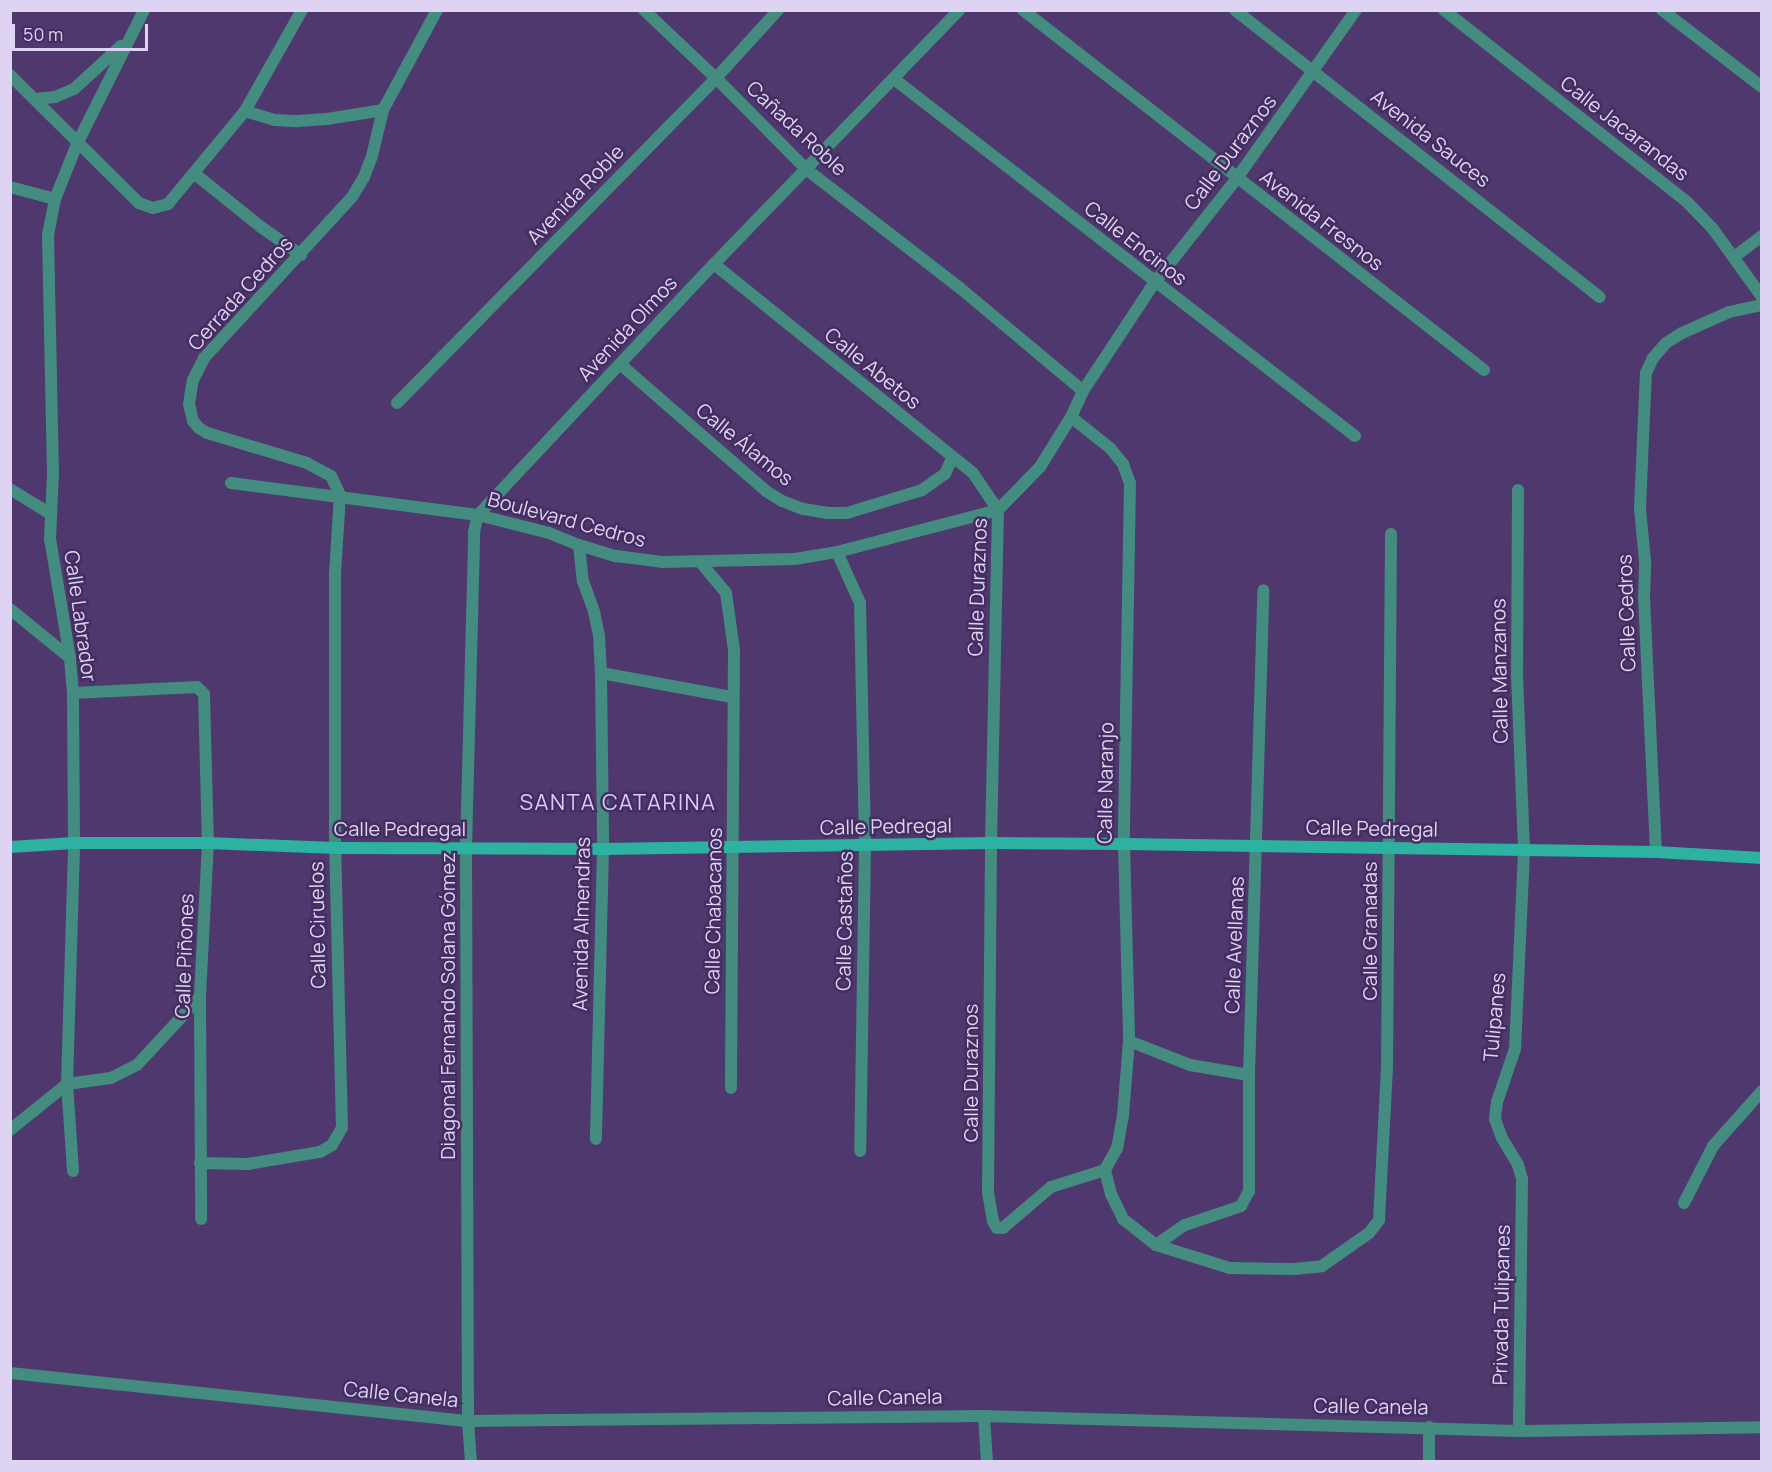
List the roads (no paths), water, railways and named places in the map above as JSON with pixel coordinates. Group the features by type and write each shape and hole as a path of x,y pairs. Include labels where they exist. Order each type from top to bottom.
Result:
{"street":[{"name":"Calle Labrador","path":"73,1171 67,1084 74,843 73,693 70,658 50,539 49,513 53,474 48,235 55,200 78,144 144,10"},
{"path":"10,75 139,203 153,208 168,204 246,111 302,10"},
{"name":"Cerrada Cedros","path":"340,495 331,476 307,463 207,433 193,421 189,404 193,380 204,358 352,197 364,177 383,110 437,10"},
{"name":"Cañada Roble","path":"644,10 716,78 806,169 960,288 1083,391"},
{"name":"Avenida Roble","path":"398,403 716,78 778,10"},
{"path":"806,169 959,10"},
{"name":"Avenida Fresnos","path":"1023,10 1484,370"},
{"name":"Avenida Sauces","path":"1235,10 1315,70 1600,297"},
{"name":"Calle Duraznos","path":"1105,1170 1052,1187 1011,1224 997,1228 993,1221 988,1192 991,843 998,510 1040,466 1071,417 1083,391 1155,282 1237,178 1356,10"},
{"name":"Calle Jacarandas","path":"1444,10 1687,202 1713,229 1761,297"},
{"path":"1662,10 1761,87"},
{"path":"36,99 55,97 74,89 128,40"},
{"name":"Calle Encinos","path":"894,79 1355,436"},
{"path":"246,111 275,120 297,121 383,110"},
{"name":"Avenida Olmos","path":"478,515 806,169"},
{"path":"195,174 261,227 301,255"},
{"path":"10,187 55,200"},
{"path":"1734,257 1761,237"},
{"name":"Calle Abetos","path":"714,264 973,473 998,510"},
{"name":"Calle Cedros","path":"1656,852 1644,598 1646,561 1640,508 1646,372 1653,358 1666,343 1682,333 1729,312 1761,305"},
{"name":"Calle Álamos","path":"620,364 766,491 782,501 803,509 827,513 847,513 922,490 945,474 952,458"},
{"name":"Calle Naranjo","path":"1071,417 1110,448 1124,465 1130,483 1124,844 1129,1041 1117,1148 1105,1170"},
{"name":"Boulevard Cedros","path":"231,483 281,491 340,495 478,515 549,533 579,545 639,559 701,563 795,559 837,552 998,510"},
{"path":"10,489 49,513"},
{"name":"Calle Manzanos","path":"1518,490 1517,675 1524,850"},
{"name":"Calle Ciruelos","path":"200,1163 248,1164 320,1152 338,1138 342,1128 335,848 335,574 340,495"},
{"name":"Diagonal Fernando Solana Gómez","path":"471,1461 468,1421 466,848 474,532 478,515"},
{"name":"Calle Granadas","path":"1156,1245 1230,1268 1295,1269 1322,1266 1369,1233 1379,1220 1388,1069 1390,534"},
{"name":"Avenida Almendras","path":"579,545 582,581 594,612 601,672 603,849 596,1139"},
{"name":"Calle Castaños","path":"837,552 860,603 865,846 860,1151"},
{"name":"Calle Chabacanos","path":"701,563 726,593 734,650 731,1088"},
{"name":"Calle Avellanas","path":"1156,1245 1185,1225 1241,1206 1249,1191 1249,1075 1263,590"},
{"path":"10,609 70,658"},
{"path":"601,672 732,698"},
{"name":"Calle Piñones","path":"73,693 196,687 204,694 208,843 201,997 201,1219"},
{"name":"Calle Pedregal","path":"10,847 74,843 208,843 335,848 603,849 991,843 1656,852 1761,858"},
{"name":"Tulipanes","path":"1522,1179 1518,1165 1495,1119 1497,1102 1515,1049 1524,850"},
{"path":"10,1130 67,1084 111,1078 137,1065 201,997"},
{"path":"1129,1041 1190,1065 1249,1075"},
{"path":"1684,1203 1713,1146 1761,1092"},
{"path":"1105,1170 1111,1194 1123,1219 1156,1245"},
{"name":"Privada Tulipanes","path":"1519,1431 1522,1179"},
{"name":"Calle Canela","path":"10,1373 468,1421 984,1416 1519,1431 1761,1427"},
{"path":"984,1416 987,1461"},
{"path":"1428,1461 1429,1427"}],"district":[{"name":"SANTA CATARINA","path":"618,803"}]}
